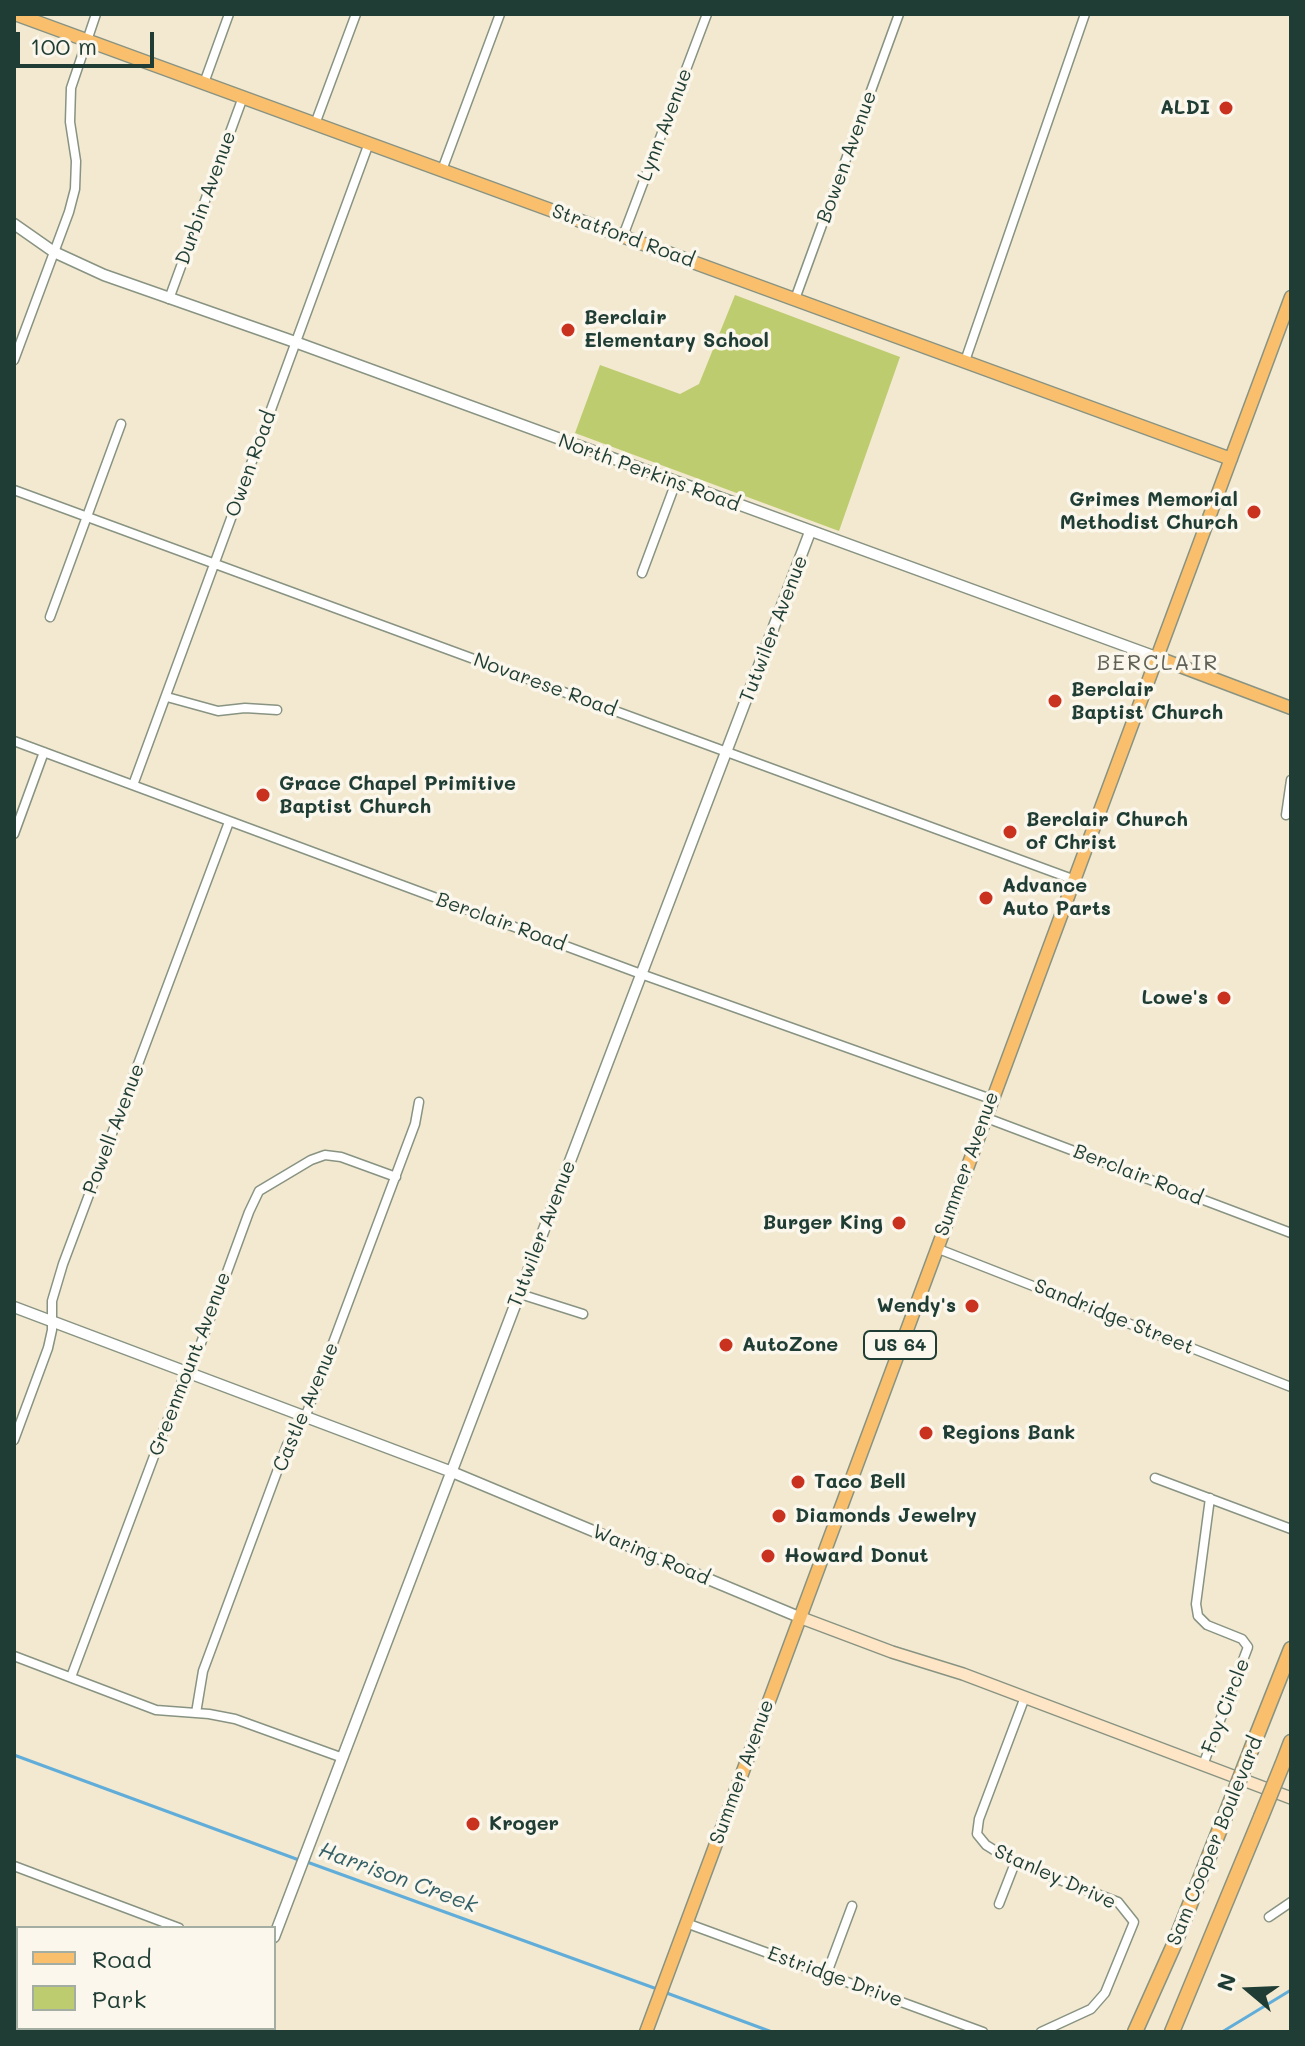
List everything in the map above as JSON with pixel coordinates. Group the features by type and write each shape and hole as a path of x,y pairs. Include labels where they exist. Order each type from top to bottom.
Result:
{"highway":[{"name":"Sam Cooper Boulevard","path":"1135,2032 1173,1947 1291,1649"},
{"name":"Sam Cooper Boulevard","path":"1172,2032 1291,1742"}],"main road":[{"name":"Stratford Road","path":"15,14 1231,459"},
{"name":"Summer Avenue","path":"646,2032 1291,297"},
{"name":"North Perkins Road","path":"1156,657 1291,708"},
{"name":"Waring Road","path":"799,1617 892,1652 945,1667 1291,1798"}],"street":[{"path":"14,358 75,189 76,161 69,106 71,88 96,14"},
{"path":"204,83 229,14"},
{"path":"315,124 356,14"},
{"path":"442,170 500,14"},
{"name":"Lynn Avenue","path":"623,236 707,14"},
{"name":"Bowen Avenue","path":"795,299 899,14"},
{"path":"965,361 1085,14"},
{"name":"Durbin Avenue","path":"169,299 243,97"},
{"name":"Owen Road","path":"133,785 369,143"},
{"name":"North Perkins Road","path":"14,224 54,252 104,275 1156,657"},
{"path":"50,617 121,424"},
{"path":"642,573 676,482"},
{"name":"Novarese Road","path":"14,490 1075,880"},
{"name":"Tutwiler Avenue","path":"276,1932 810,532"},
{"path":"167,697 218,711 245,708 277,710"},
{"name":"Berclair Road","path":"14,741 641,974 991,1099"},
{"path":"14,834 44,752"},
{"path":"1286,815 1291,780"},
{"name":"Powell Avenue","path":"14,1440 48,1348 53,1294 63,1264 229,822"},
{"name":"Castle Avenue","path":"196,1713 200,1682 209,1657 287,1445 306,1415 418,1117 419,1102"},
{"name":"Berclair Road","path":"984,1117 1291,1233"},
{"name":"Greenmount Avenue","path":"71,1677 186,1371 201,1343 259,1191 325,1155 341,1157 396,1177"},
{"name":"Sandridge Street","path":"936,1248 1291,1387"},
{"path":"520,1294 583,1314"},
{"name":"Waring Road","path":"14,1307 452,1472 799,1617"},
{"path":"1155,1478 1291,1529"},
{"name":"Foy Circle","path":"1203,1765 1248,1647 1242,1639 1207,1625 1198,1616 1196,1604 1210,1498"},
{"path":"14,1656 156,1710 235,1719 343,1758"},
{"name":"Stanley Drive","path":"1025,1697 979,1819 977,1834 986,1845 1015,1863 1118,1902 1134,1922 1105,1993 1091,2009 1041,2032"},
{"path":"999,1904 1015,1863"},
{"path":"14,1866 174,1926"},
{"path":"1269,1917 1291,1902"},
{"path":"827,1973 852,1906"},
{"name":"Estridge Drive","path":"686,1923 983,2032"}],"green space":[{"path":"735,295 900,357 839,531 575,433 600,365 680,394 699,384"}],"waterway":[{"name":"Harrison Creek","path":"14,1755 299,1860"},
{"name":"Harrison Creek","path":"307,1862 657,1989"},
{"name":"Harrison Creek","path":"1222,2032 1291,1990"},
{"name":"Harrison Creek","path":"664,1992 772,2032"}],"place":[{"name":"ALDI","path":"1226,108"},
{"name":"Berclair Elementary School","path":"568,330"},
{"name":"Grimes Memorial Methodist Church","path":"1254,512"},
{"name":"Berclair Baptist Church","path":"1055,701"},
{"name":"Grace Chapel Primitive Baptist Church","path":"263,795"},
{"name":"Berclair Church of Christ","path":"1010,832"},
{"name":"Advance Auto Parts","path":"986,898"},
{"name":"Lowe's","path":"1224,998"},
{"name":"Burger King","path":"899,1223"},
{"name":"Wendy's","path":"972,1306"},
{"name":"AutoZone","path":"726,1345"},
{"name":"Regions Bank","path":"926,1433"},
{"name":"Taco Bell","path":"798,1482"},
{"name":"Diamonds Jewelry","path":"779,1516"},
{"name":"Howard Donut","path":"768,1556"},
{"name":"Kroger","path":"473,1824"}],"district":[{"name":"BERCLAIR","path":"1158,663"}]}
